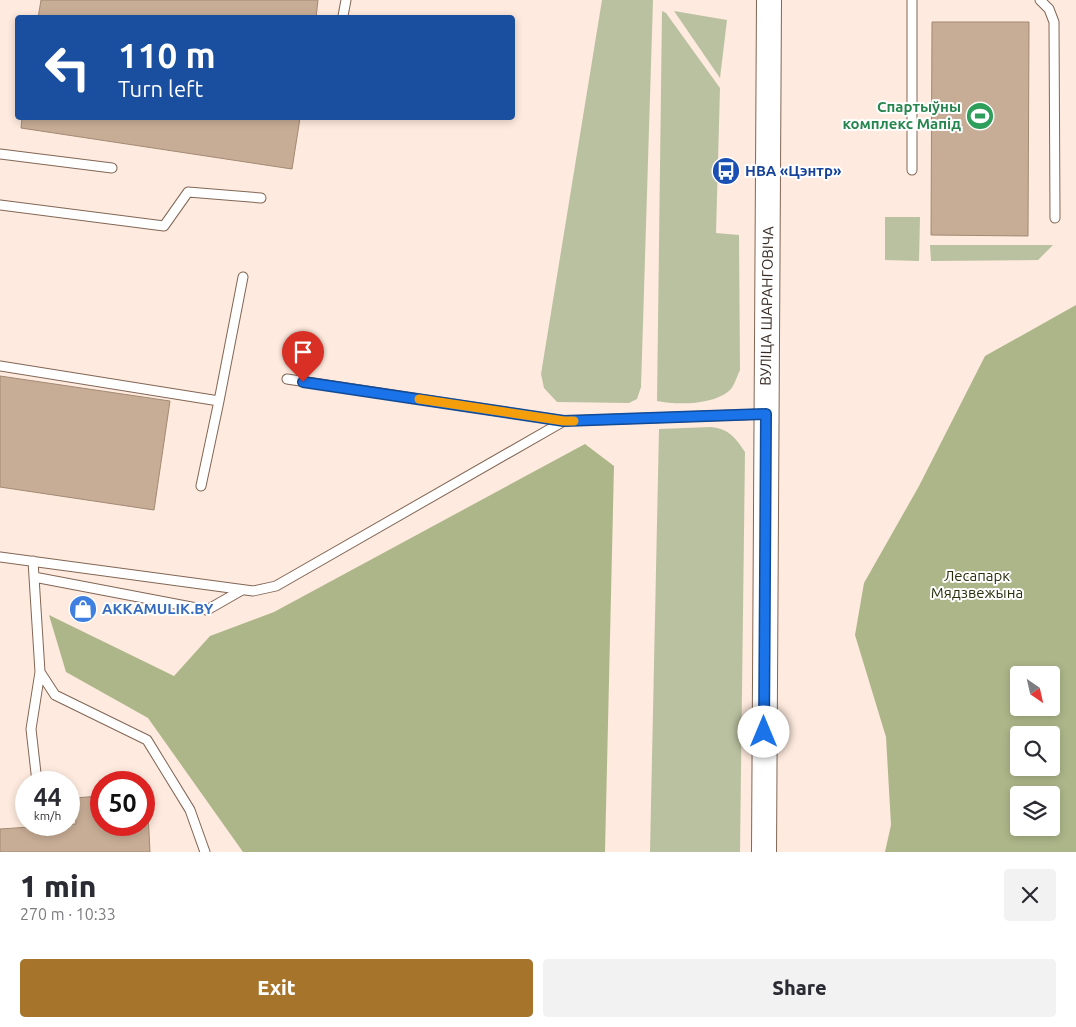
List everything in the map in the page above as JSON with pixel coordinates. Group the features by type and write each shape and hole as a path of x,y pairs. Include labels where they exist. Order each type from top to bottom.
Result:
{"main road":[{"name":"ВУЛІЦА ШАРАНГОВІЧА","path":"764,852 769,0"}],"lane":[{"path":"343,15 346,0"},
{"path":"912,0 912,170"},
{"path":"1040,0 1049,9 1054,22 1055,218"},
{"path":"0,154 112,168"},
{"path":"0,204 164,226 188,192 261,198"},
{"path":"201,486 243,276"},
{"path":"0,366 219,401"},
{"path":"286,379 564,421 766,414"},
{"path":"0,557 242,590 253,591 276,586 564,421"},
{"path":"33,561 40,672 32,729 37,771"},
{"path":"34,576 207,610 242,590"},
{"path":"40,672 55,695 147,740 190,810 205,852"}],"green space":[{"path":"602,0 653,0 641,387 637,399 629,403 557,402 544,388 541,374"},
{"path":"662,11 666,13 720,88 716,233 739,235 740,370 729,391 714,399 694,403 657,401"},
{"path":"674,11 727,20 720,78"},
{"path":"885,217 920,217 919,261 885,260"},
{"path":"930,245 1053,245 1038,260 931,261"},
{"name":"Лесапарк Мядзвежына","path":"1076,305 1076,852 885,852 891,825 886,737 855,635 864,583 919,486 985,356"},
{"path":"711,427 727,432 745,452 740,852 650,852 659,429"},
{"path":"585,444 614,466 605,852 243,852 148,718 66,672 49,615 174,676 210,636 274,612"}],"building":[{"path":"41,0 318,0 316,15 38,15"},
{"name":"Спартыўны комплекс Мапід","path":"932,22 1029,22 1028,236 931,235"},
{"path":"22,120 300,120 292,169 21,128"},
{"path":"0,376 170,401 154,510 0,487"},
{"path":"90,797 90,836 149,836 150,852 0,852 0,829 15,828 15,836 80,836 80,798"}],"slow traffic":[{"path":"419,399 574,421"}],"place":[{"name":"Спартыўны комплекс Мапід","path":"980,116"},
{"name":"НВА «Цэнтр»","path":"726,171"},
{"name":"AKKAMULIK.BY","path":"83,609"}],"route":[{"path":"303,382 514,412 564,421 766,414 764,732"}]}
